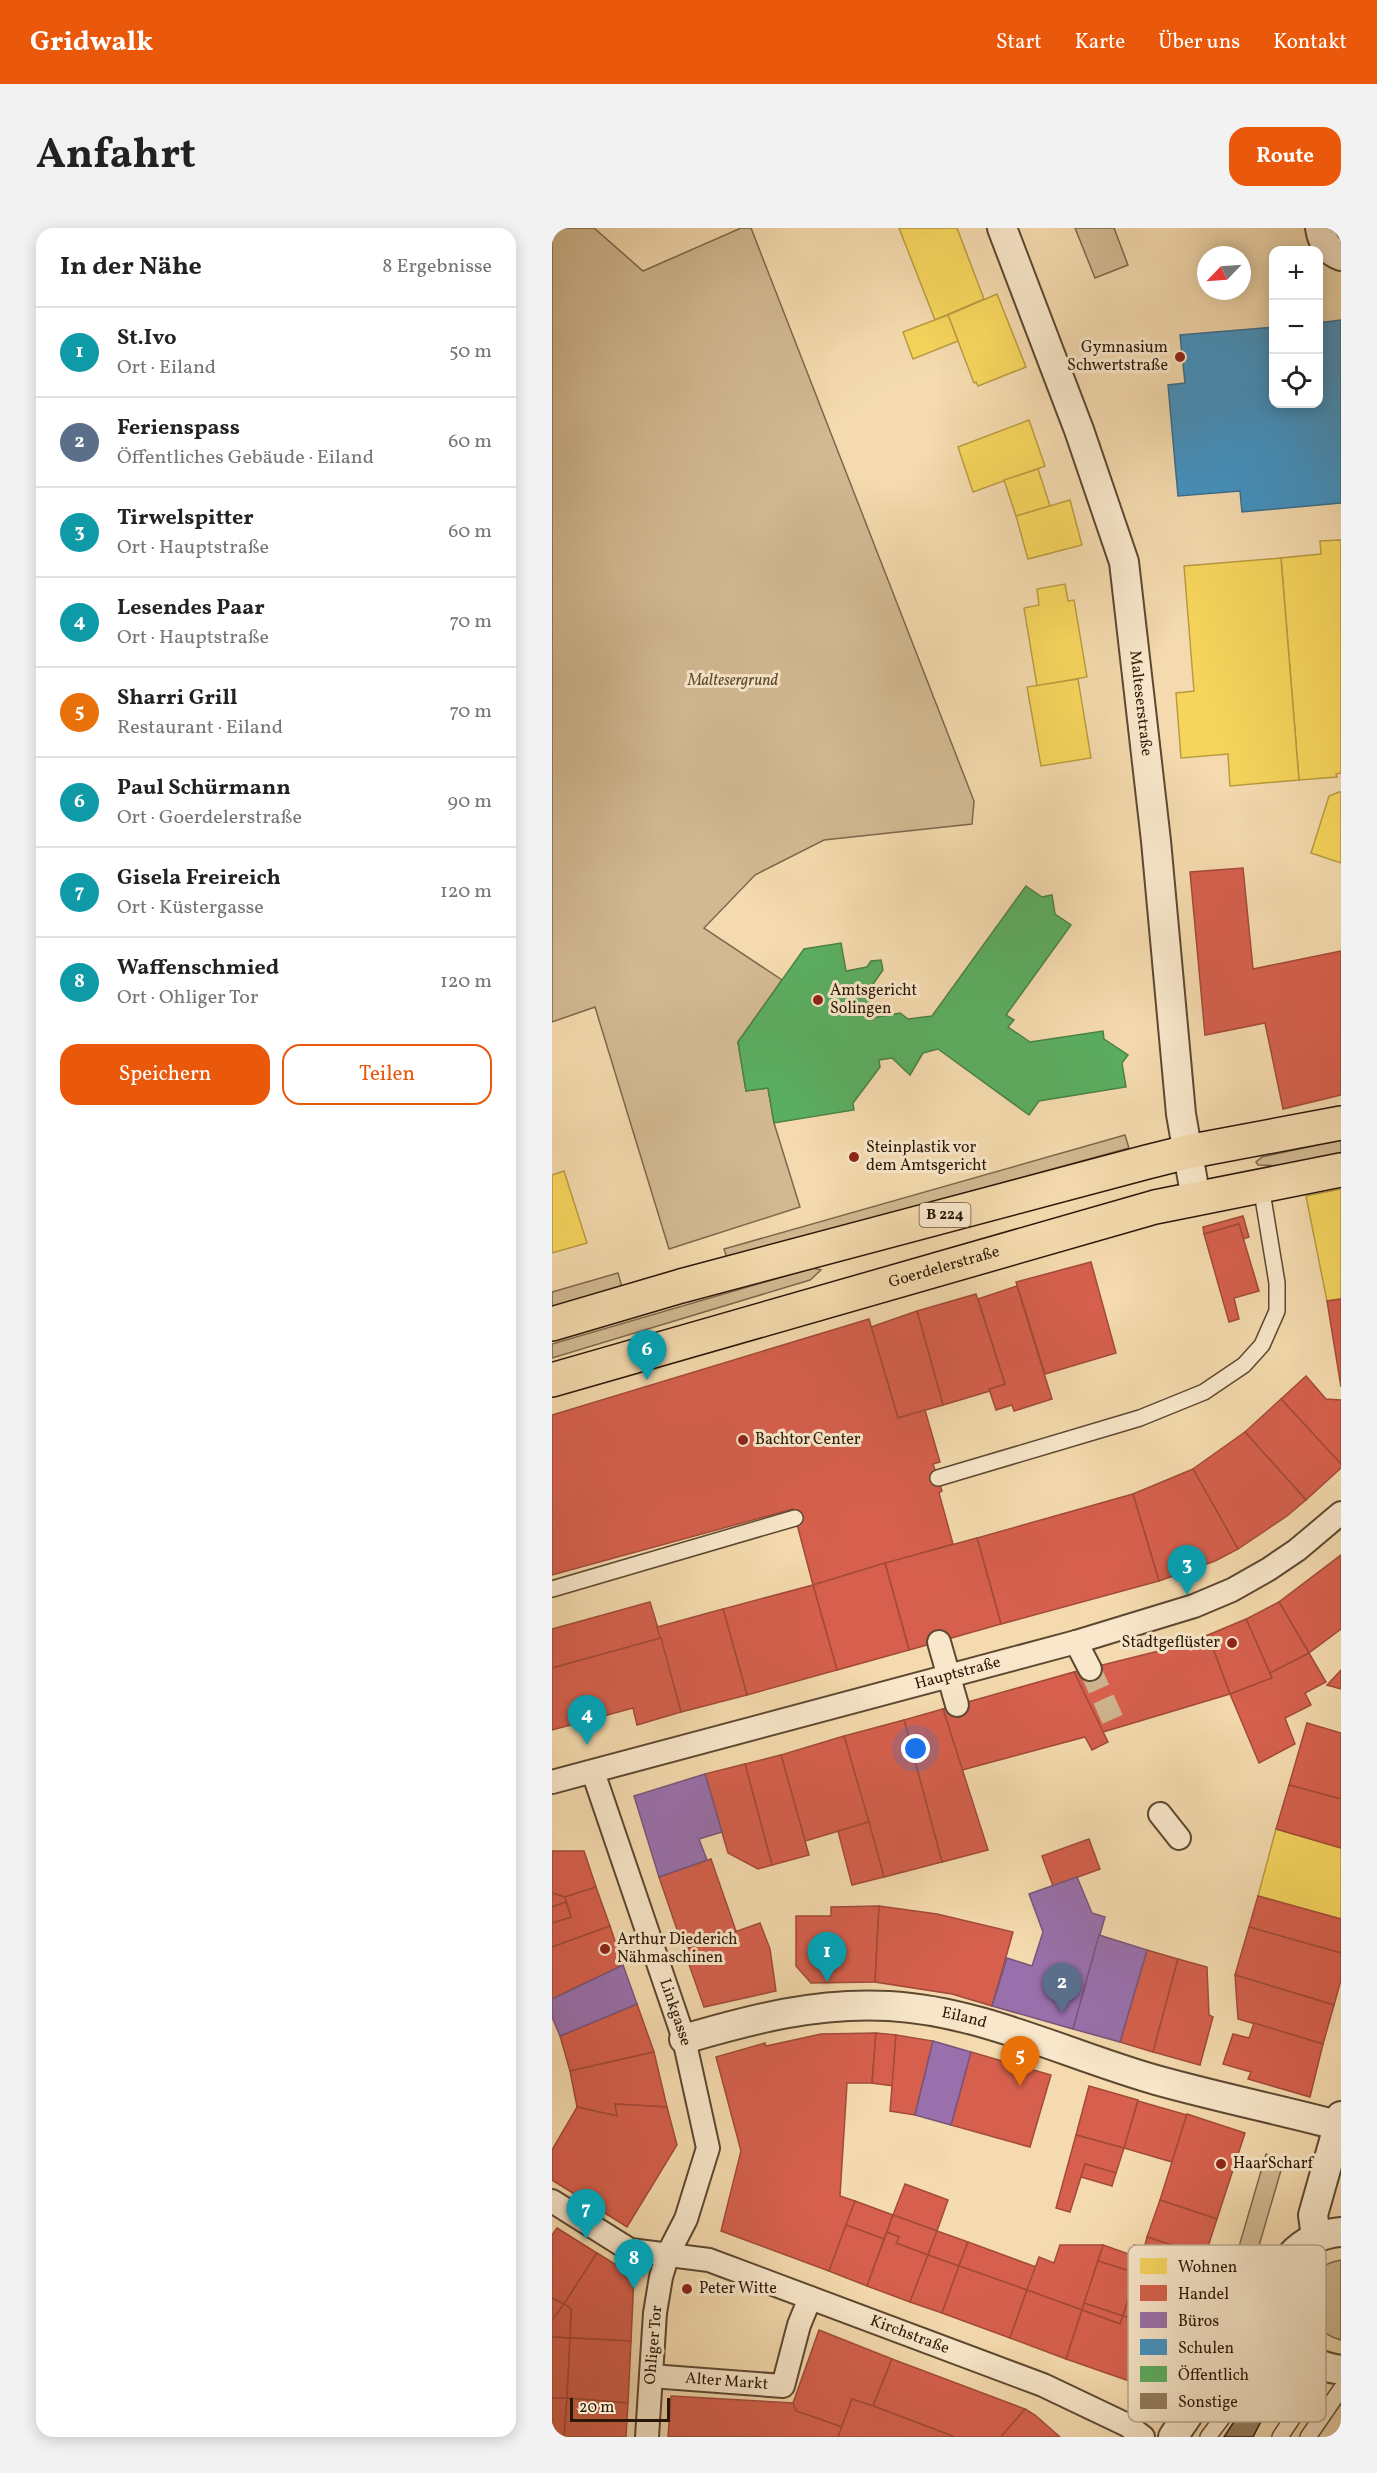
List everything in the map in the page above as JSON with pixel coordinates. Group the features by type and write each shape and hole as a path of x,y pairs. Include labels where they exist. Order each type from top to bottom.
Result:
{"main road":[{"name":"B 224","path":"552,1324 681,1286 1026,1193 1187,1152 1341,1123"},
{"name":"Goerdelerstraße","path":"552,1380 1155,1207 1341,1170"}],"street":[{"name":"Malteserstraße","path":"1002,228 1079,430 1124,562 1156,841 1181,1114 1196,1199"},
{"name":"Hauptstraße","path":"552,1782 1076,1642 1194,1606 1232,1590 1297,1550 1341,1513"},
{"path":"939,1642 957,1706"},
{"path":"1076,1642 1090,1669"},
{"name":"Linkgasse","path":"593,1772 684,2039 708,2148 686,2219 668,2254"},
{"path":"1160,1814 1179,1838"},
{"name":"Eiland","path":"684,2039 789,2011 889,2006 914,2009 1006,2023 1156,2080 1340,2123"},
{"path":"1303,2245 1328,2234 1312,2215 1340,2123"},
{"name":"Kirchstraße","path":"552,2201 630,2250 709,2260 1043,2385 1127,2425 1143,2437"},
{"name":"Ohliger Tor","path":"647,2437 655,2313 668,2254"},
{"name":"Alter Markt","path":"651,2376 783,2386 799,2325 810,2298"},
{"path":"1173,2437 1183,2422"}],"lane":[{"path":"938,1478 1140,1418 1204,1392 1244,1365 1262,1345 1277,1311 1278,1283 1261,1186"},
{"path":"552,1588 795,1518"},
{"path":"1326,2398 1336,2376"},
{"path":"1208,2437 1219,2422"},
{"path":"1280,2437 1294,2422"},
{"path":"1308,2437 1315,2422"}],"green space":[{"name":"Maltesergrund","path":"552,228 594,228 643,271 741,228 751,228 974,801 972,824 824,840 755,875 704,928 782,980 738,1042 746,1091 768,1088 774,1123 800,1207 669,1249 595,1007 552,1022"},
{"path":"1075,228 1114,228 1128,265 1095,278"},
{"path":"1125,1135 1129,1148 727,1258 724,1249"},
{"path":"1341,1140 1341,1155 1286,1166 1258,1165 1256,1162 1262,1157"},
{"path":"813,1268 821,1270 810,1280 552,1358 552,1344"},
{"path":"618,1273 622,1287 552,1307 552,1292"},
{"path":"1266,2154 1284,2160 1259,2245 1239,2245"},
{"path":"1341,2260 1341,2340 1326,2333 1326,2265"}],"building: Wohnen":[{"path":"899,228 957,228 984,299 935,320"},
{"path":"997,294 1026,367 978,386 976,382 974,383 948,315"},
{"path":"948,315 958,341 913,359 903,332"},
{"path":"1029,420 1045,466 973,492 958,447"},
{"path":"1038,469 1050,506 1016,516 1004,480"},
{"path":"1070,500 1082,545 1028,559 1016,516"},
{"path":"1341,540 1341,773 1336,774 1337,777 1299,780 1281,558 1321,554 1320,541"},
{"path":"1281,558 1299,780 1230,786 1228,754 1181,758 1176,693 1194,691 1184,566"},
{"path":"1065,584 1068,601 1074,600 1087,677 1037,686 1024,608 1039,605 1037,589"},
{"path":"1078,679 1091,758 1041,766 1027,687"},
{"path":"1341,792 1341,863 1311,853 1329,796"},
{"path":"564,1171 587,1243 552,1253 552,1175"},
{"path":"1341,1189 1341,1299 1327,1301 1306,1196"},
{"path":"1276,1829 1341,1848 1341,1919 1258,1896"}],"building: Handel":[{"path":"1243,868 1253,969 1341,951 1341,1095 1283,1109 1265,1023 1205,1035 1190,872"},
{"path":"1243,1216 1249,1237 1243,1239 1239,1224 1204,1234 1203,1227"},
{"path":"1239,1224 1259,1291 1234,1298 1239,1319 1229,1322 1204,1234"},
{"path":"1091,1262 1116,1353 1045,1374 1016,1282"},
{"path":"1017,1286 1052,1399 1014,1411 1012,1405 996,1410 989,1389 1005,1384 978,1299"},
{"path":"976,1294 1005,1384 989,1389 990,1391 943,1405 917,1311"},
{"path":"1341,1299 1341,1387 1327,1301"},
{"path":"917,1311 943,1405 898,1418 871,1327"},
{"name":"Bachtor Center","path":"869,1319 898,1418 925,1410 940,1462 933,1464 942,1491 939,1493 953,1544 813,1585 793,1509 552,1575 552,1415"},
{"path":"1306,1376 1326,1399 1341,1400 1341,1464 1281,1399"},
{"path":"1281,1399 1341,1464 1341,1468 1306,1500 1245,1432"},
{"path":"1245,1432 1306,1500 1287,1516 1238,1549 1193,1469"},
{"path":"1193,1469 1238,1549 1215,1561 1159,1581 1133,1494"},
{"path":"1133,1494 1159,1581 1001,1624 977,1538"},
{"path":"977,1538 1001,1624 909,1650 885,1563"},
{"path":"1341,1555 1341,1629 1309,1653 1279,1602"},
{"path":"885,1563 909,1650 837,1670 813,1585"},
{"path":"813,1585 837,1670 747,1695 723,1609"},
{"path":"650,1602 661,1638 552,1668 552,1629"},
{"path":"1279,1602 1309,1653 1270,1673 1246,1619"},
{"path":"723,1609 747,1695 681,1712 657,1627"},
{"path":"1246,1619 1272,1678 1230,1694 1208,1635"},
{"path":"1208,1635 1230,1694 1103,1732 1074,1672 1179,1646"},
{"path":"661,1638 681,1712 637,1725 633,1708 552,1730 552,1668"},
{"path":"1309,1653 1326,1682 1305,1693 1311,1705 1285,1718 1295,1744 1259,1763 1230,1694 1272,1678 1270,1673"},
{"path":"1341,1670 1341,1689 1327,1685"},
{"path":"1074,1672 1108,1742 1092,1750 1085,1737 962,1770 943,1709"},
{"path":"943,1709 988,1850 942,1862 904,1720"},
{"path":"904,1720 942,1862 884,1877 844,1736"},
{"path":"1307,1723 1341,1733 1341,1799 1289,1785"},
{"path":"844,1736 869,1822 805,1841 781,1755"},
{"path":"781,1755 809,1855 772,1865 745,1764"},
{"path":"745,1764 772,1865 758,1869 728,1853 705,1774"},
{"path":"1289,1785 1341,1799 1341,1848 1276,1829"},
{"path":"869,1822 884,1877 852,1885 838,1831"},
{"path":"1089,1839 1100,1869 1053,1886 1042,1856"},
{"path":"552,1851 584,1851 596,1887 565,1897 552,1893"},
{"path":"711,1859 736,1931 684,1950 659,1877"},
{"path":"596,1887 610,1926 552,1947 552,1923 571,1917 565,1897"},
{"path":"552,1893 565,1897 566,1902 552,1907"},
{"path":"1258,1896 1341,1919 1341,1953 1249,1927"},
{"path":"566,1902 571,1917 552,1923 552,1907"},
{"path":"879,1906 875,1982 811,1983 796,1966 796,1916 831,1916 831,1907"},
{"path":"879,1906 937,1914 1013,1932 992,2006 952,1994 875,1982"},
{"path":"760,1923 770,1949 776,1991 704,2007 684,1950"},
{"path":"610,1926 623,1965 552,1999 552,1947"},
{"path":"1249,1927 1341,1953 1341,1980 1334,2005 1235,1975"},
{"path":"1147,1950 1178,1959 1153,2052 1120,2042"},
{"path":"1178,1959 1207,1967 1209,2015 1213,2017 1200,2065 1153,2052"},
{"path":"1235,1975 1334,2005 1323,2044 1238,2019"},
{"path":"637,2004 654,2052 570,2071 560,2036"},
{"path":"1254,2023 1323,2044 1310,2097 1248,2079 1251,2072 1223,2064 1233,2034 1249,2038"},
{"path":"876,2033 872,2083 847,2083 840,2196 855,2201 829,2271 721,2231 741,2151 716,2057 765,2043 766,2046 821,2034"},
{"path":"876,2033 896,2035 893,2086 872,2083"},
{"path":"896,2035 933,2041 915,2115 890,2111"},
{"path":"654,2052 667,2107 615,2104 617,2116 577,2107 570,2071"},
{"path":"971,2052 1051,2075 1030,2147 951,2125"},
{"path":"1089,2086 1138,2100 1124,2148 1076,2135"},
{"path":"1138,2101 1187,2115 1172,2162 1124,2148"},
{"path":"615,2104 667,2107 677,2145 627,2227 552,2180 552,2150 577,2107 617,2116"},
{"path":"1187,2114 1245,2133 1217,2219 1160,2200"},
{"path":"1076,2135 1124,2148 1116,2173 1085,2164 1070,2212 1056,2208"},
{"path":"1085,2164 1116,2173 1112,2186 1081,2177"},
{"path":"905,2184 948,2200 937,2231 893,2215"},
{"path":"1160,2200 1217,2219 1209,2245 1171,2245 1147,2237"},
{"path":"855,2201 893,2215 884,2239 846,2225"},
{"path":"893,2215 937,2231 928,2255 896,2243 899,2237 887,2232"},
{"path":"846,2225 884,2239 867,2286 829,2271"},
{"path":"557,2228 597,2253 564,2304 552,2298 552,2235"},
{"path":"937,2231 968,2242 959,2266 928,2255"},
{"path":"887,2232 899,2237 896,2243 928,2255 910,2302 867,2286"},
{"path":"1147,2237 1171,2245 1145,2245"},
{"path":"968,2242 1036,2267 1027,2290 959,2266"},
{"path":"1060,2245 1103,2245 1082,2310 1027,2290 1039,2257 1054,2263"},
{"path":"1103,2245 1128,2254 1128,2270 1098,2261"},
{"path":"597,2253 634,2276 631,2341 570,2338 571,2309 564,2304"},
{"path":"928,2255 959,2266 942,2313 910,2302"},
{"path":"1098,2261 1128,2270 1128,2299 1123,2316 1084,2303"},
{"path":"959,2266 1027,2290 1010,2338 942,2313"},
{"path":"1027,2290 1082,2310 1066,2359 1010,2338"},
{"path":"552,2298 564,2304 553,2320 552,2320"},
{"path":"1128,2299 1128,2318 1123,2316"},
{"path":"1084,2303 1123,2316 1120,2324 1082,2310"},
{"path":"564,2304 571,2309 570,2338 552,2337 552,2320"},
{"path":"1082,2310 1120,2324 1123,2316 1128,2318 1128,2381 1066,2359"},
{"path":"819,2330 892,2359 873,2406 852,2399 842,2427 796,2411 793,2403"},
{"path":"552,2337 570,2338 567,2398 552,2398"},
{"path":"570,2338 631,2341 628,2403 567,2398"},
{"path":"892,2359 1025,2409 1001,2437 955,2437 873,2406"},
{"path":"671,2396 793,2403 796,2411 842,2427 838,2437 668,2437"},
{"path":"552,2398 567,2398 564,2437 552,2437"},
{"path":"567,2398 628,2403 626,2437 564,2437"},
{"path":"852,2399 873,2406 955,2437 838,2437"},
{"path":"1025,2409 1035,2415 1060,2437 1001,2437"}],"building: Büros":[{"path":"705,1774 722,1832 699,1839 707,1860 659,1877 634,1796"},
{"path":"1077,1877 1092,1913 1105,1917 1073,2029 992,2006 1007,1958 1032,1966 1043,1932 1029,1894"},
{"path":"1099,1935 1147,1950 1120,2042 1073,2029"},
{"path":"623,1965 637,2004 560,2036 552,2017 552,1999"},
{"path":"933,2041 971,2052 951,2125 915,2115"}],"building: Schulen":[{"path":"1341,320 1341,503 1242,512 1240,491 1178,496 1168,385 1185,383 1180,335 1269,327 1269,408 1323,408 1323,322"}],"building: Öffentlich":[{"name":"Amtsgericht Solingen","path":"1026,886 1042,897 1052,895 1055,914 1071,925 1006,1015 1014,1020 1008,1027 1030,1042 1103,1031 1104,1039 1128,1055 1122,1063 1126,1087 1039,1101 1029,1115 938,1049 923,1053 910,1075 892,1058 879,1060 880,1067 853,1103 854,1110 774,1123 768,1088 746,1091 738,1042 804,949 841,943 846,971 867,967 871,961 881,960 883,970 868,991 872,1018 900,1013 908,1019 932,1016"}],"building: Sonstige":[{"path":"1234,2422 1261,2422 1253,2437 1224,2437"}],"tunnel":[{"path":"1090,1669 1117,1729"}],"place":[{"name":"Gymnasium Schwertstraße","path":"1180,357"},
{"name":"Amtsgericht Solingen","path":"818,1000"},
{"name":"Steinplastik vor dem Amtsgericht","path":"854,1157"},
{"name":"Paul Schürmann","path":"647,1380"},
{"name":"Bachtor Center","path":"743,1440"},
{"name":"Tirwelspitter","path":"1187,1595"},
{"name":"Stadtgeflüster","path":"1232,1643"},
{"name":"Lesendes Paar","path":"587,1745"},
{"name":"Arthur Diederich Nähmaschinen","path":"605,1949"},
{"name":"St.Ivo","path":"827,1982"},
{"name":"Ferienspass","path":"1062,2013"},
{"name":"Sharri Grill","path":"1020,2086"},
{"name":"HaarScharf","path":"1221,2164"},
{"name":"Gisela Freireich","path":"586,2239"},
{"name":"Waffenschmied","path":"634,2289"},
{"name":"Peter Witte","path":"687,2289"}]}
